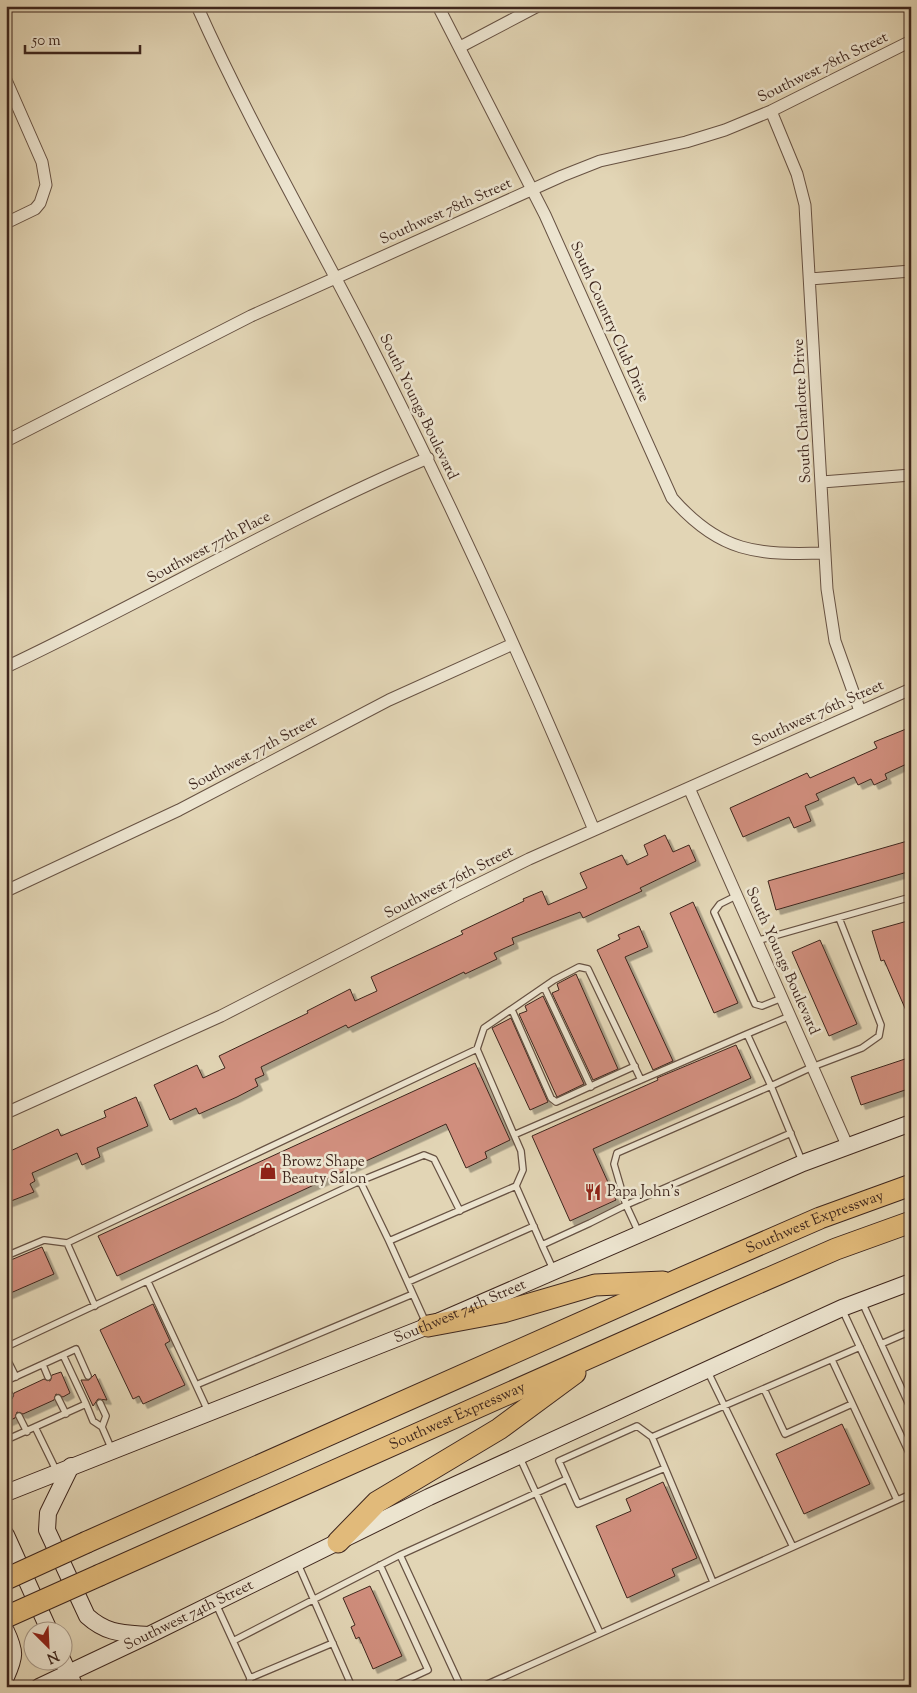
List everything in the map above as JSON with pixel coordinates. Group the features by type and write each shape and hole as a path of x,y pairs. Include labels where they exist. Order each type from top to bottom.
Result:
{"highway":[{"name":"Southwest Expressway","path":"6,1579 820,1218 911,1185"},
{"name":"Southwest Expressway","path":"6,1616 836,1249 911,1222"},
{"path":"428,1326 503,1312 595,1285 673,1282"},
{"path":"338,1542 377,1502 499,1429 610,1348"}],"main road":[{"name":"Southwest 74th Street","path":"6,1493 428,1326 803,1163 911,1123"},
{"name":"Southwest 74th Street","path":"39,1687 519,1456 842,1308 911,1282"},
{"path":"64,1469 48,1513 47,1530 87,1616 98,1625 112,1632 149,1635"},
{"path":"6,1535 44,1620"},
{"path":"6,1631 14,1648 13,1661 6,1677"}],"street":[{"name":"South Youngs Boulevard","path":"197,6 239,98 335,277 428,458 514,644 594,830"},
{"name":"South Country Club Drive","path":"438,6 532,190 672,498 708,532 736,547 778,554 825,553"},
{"path":"460,47 538,6"},
{"name":"Southwest 78th Street","path":"6,441 251,316 335,277 600,161 705,137 771,111 911,41"},
{"path":"6,80 42,162 46,179 45,191 40,203 31,213 6,223"},
{"name":"South Charlotte Drive","path":"771,111 786,145 801,188 810,279 825,553 831,622 844,668 860,712"},
{"path":"810,279 911,272"},
{"name":"Southwest 77th Place","path":"6,667 129,606 308,513 428,458"},
{"path":"822,482 911,475"},
{"name":"Southwest 77th Street","path":"6,891 179,810 389,700 514,644"},
{"name":"Southwest 76th Street","path":"6,1114 221,1016 454,896 594,830 911,689"},
{"name":"South Youngs Boulevard","path":"689,788 847,1146"}],"lane":[{"path":"736,896 720,904 714,912 755,1004 762,1006 782,998"},
{"path":"756,940 911,897"},
{"path":"639,1234 626,1205 614,1164 617,1153 812,1067 862,1048 879,1036 881,1025 839,918"},
{"path":"389,1241 516,1186 523,1170 521,1151 516,1134 477,1050 484,1028 544,987 579,968 588,969 641,1080"},
{"path":"544,987 590,1086"},
{"path":"512,1010 551,1098 556,1102 635,1066"},
{"path":"516,1134 790,1016"},
{"path":"747,1034 803,1163"},
{"path":"6,1256 44,1240 66,1243 477,1050"},
{"path":"542,1244 626,1205 791,1134"},
{"path":"6,1347 360,1181 424,1155 434,1159 460,1211"},
{"path":"360,1181 428,1326"},
{"path":"516,1186 554,1271"},
{"path":"408,1282 534,1226"},
{"path":"66,1243 95,1306"},
{"path":"148,1282 209,1412"},
{"path":"196,1385 413,1294"},
{"path":"861,1300 911,1409"},
{"path":"842,1308 911,1457"},
{"path":"881,1344 911,1331"},
{"path":"652,1437 860,1347"},
{"path":"6,1381 76,1349 88,1376"},
{"path":"63,1355 93,1421 102,1427 112,1450"},
{"path":"6,1357 16,1377"},
{"path":"832,1360 897,1500"},
{"path":"42,1365 48,1377"},
{"path":"707,1370 793,1547"},
{"path":"6,1388 10,1395"},
{"path":"764,1390 785,1434 852,1404"},
{"path":"58,1398 66,1414"},
{"path":"100,1403 106,1416 102,1427"},
{"path":"7,1438 27,1432 86,1404"},
{"path":"19,1416 27,1432"},
{"path":"665,1468 578,1504 559,1461 637,1426 652,1437 714,1582"},
{"path":"35,1428 64,1469"},
{"path":"519,1456 600,1633"},
{"path":"233,1641 400,1555 566,1480"},
{"path":"481,1687 911,1494"},
{"path":"400,1555 461,1687"},
{"path":"297,1562 312,1600 352,1687"},
{"path":"380,1565 428,1670 391,1687"},
{"path":"215,1602 250,1678 248,1687"},
{"path":"250,1678 333,1643"}],"building":[{"path":"911,727 911,762 885,774 887,779 874,785 871,779 858,785 854,777 816,794 819,800 805,806 811,821 794,828 789,817 743,837 730,808 807,773 810,778 877,748 874,742"},
{"path":"665,835 673,852 689,845 696,861 640,888 642,891 583,918 580,912 512,938 514,944 494,953 497,959 465,974 464,972 348,1028 346,1025 261,1067 264,1075 255,1079 258,1086 237,1097 199,1114 196,1108 170,1120 154,1085 197,1065 203,1078 225,1068 219,1056 308,1013 307,1011 350,989 355,1001 377,991 371,977 463,934 461,931 524,901 523,899 542,891 548,905 587,888 580,873 622,855 627,865 648,855 644,845"},
{"path":"911,840 911,871 776,910 768,881"},
{"path":"693,902 738,1003 714,1013 670,913"},
{"path":"911,920 911,1022 884,960 881,961 872,931"},
{"path":"639,926 648,947 625,957 673,1061 653,1070 597,950 620,939 618,935"},
{"path":"820,940 857,1024 829,1036 792,952"},
{"path":"576,974 618,1069 593,1080 552,993 559,990 557,984"},
{"path":"543,996 584,1084 557,1097 519,1014 527,1011 525,1006"},
{"path":"511,1018 548,1102 530,1110 492,1028"},
{"path":"736,1045 751,1078 593,1149 616,1200 570,1221 532,1136 658,1080 657,1078"},
{"path":"911,1057 911,1088 861,1105 851,1077"},
{"path":"475,1063 510,1140 485,1152 487,1158 466,1168 446,1124 117,1276 98,1236"},
{"path":"136,1097 148,1126 97,1148 100,1157 82,1165 77,1153 32,1173 35,1181 30,1184 34,1192 6,1203 6,1153 58,1129 61,1136 106,1117 104,1111"},
{"path":"42,1247 54,1274 6,1295 6,1262"},
{"path":"153,1304 170,1341 165,1344 185,1385 143,1404 139,1396 133,1399 100,1330"},
{"path":"61,1372 70,1393 63,1397 56,1394 54,1400 23,1414 17,1412 15,1418 6,1422 6,1398 12,1399 14,1393 44,1379 50,1381 52,1375"},
{"path":"95,1374 107,1400 98,1399 93,1406 81,1380 89,1380"},
{"path":"842,1424 870,1484 804,1514 776,1454"},
{"path":"663,1482 697,1558 672,1569 675,1576 627,1598 596,1526 631,1511 626,1499"},
{"path":"370,1586 402,1656 373,1669 359,1637 356,1639 351,1627 355,1625 343,1598"}],"place":[{"name":"Browz Shape Beauty Salon","path":"268,1171"},
{"name":"Papa John's","path":"593,1192"}]}
